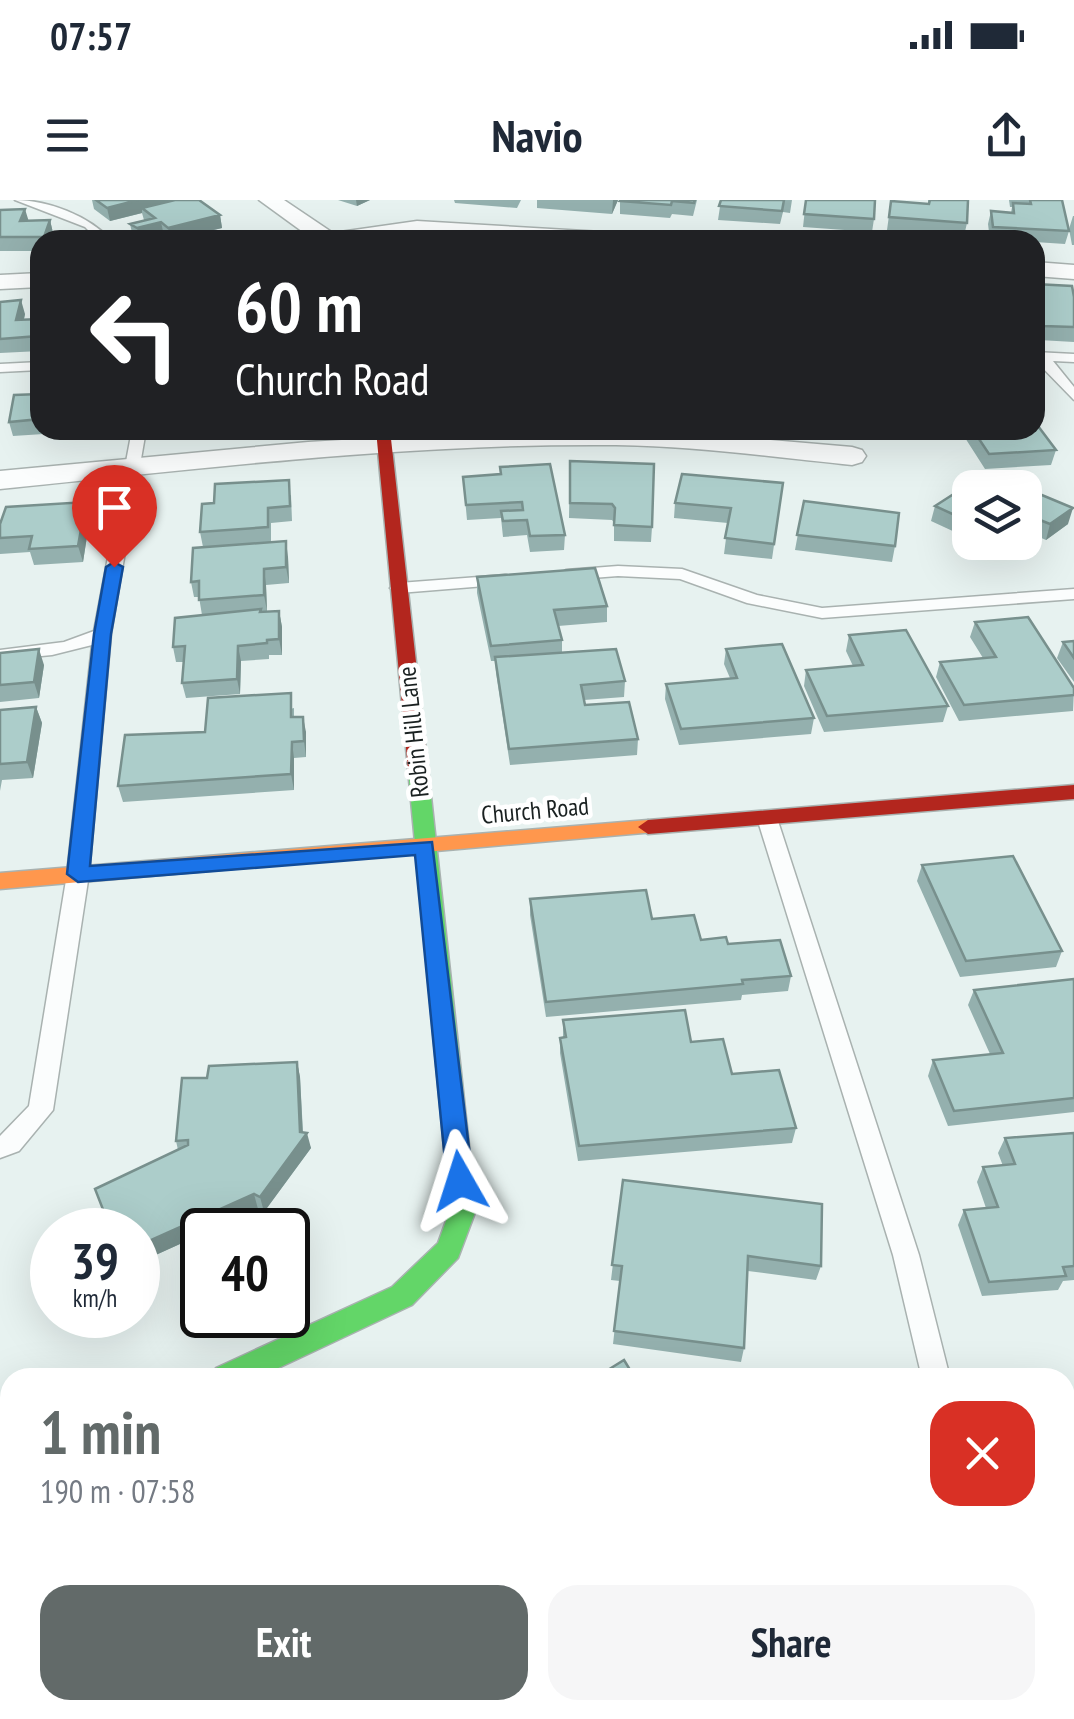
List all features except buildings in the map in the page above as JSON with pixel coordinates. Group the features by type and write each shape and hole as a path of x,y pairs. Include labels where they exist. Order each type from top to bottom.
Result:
{"street":[{"path":"270,200 315,230"},
{"path":"403,230 452,230"},
{"path":"1045,270 1074,272"},
{"path":"0,282 30,280"},
{"path":"0,480 367,440"},
{"name":"Robin Hill Lane","path":"247,1368 402,1296 448,1250 463,1210 384,440"},
{"path":"655,440 852,456"},
{"name":"Church Road","path":"0,881 1074,792"}],"lane":[{"path":"20,200 94,230"},
{"path":"1045,356 1074,358"},
{"path":"1045,363 1074,396"},
{"path":"0,368 30,366"},
{"path":"0,1147 10,1144 41,1110 78,874 102,634 137,440"},
{"path":"538,577 618,570 682,574 753,599 822,614 1074,594"},
{"path":"398,588 518,578"},
{"path":"0,655 51,651 102,634"},
{"path":"767,818 906,1256 934,1368"}],"traffic: fast":[{"path":"247,1368 402,1296 449,1250 463,1210 418,769"}],"traffic: slow":[{"path":"0,881 648,827"}],"traffic: jam":[{"path":"384,440 418,769"},
{"path":"648,827 1074,792"}],"route":[{"path":"114,567 102,634 78,874 425,847 460,1181"}]}
